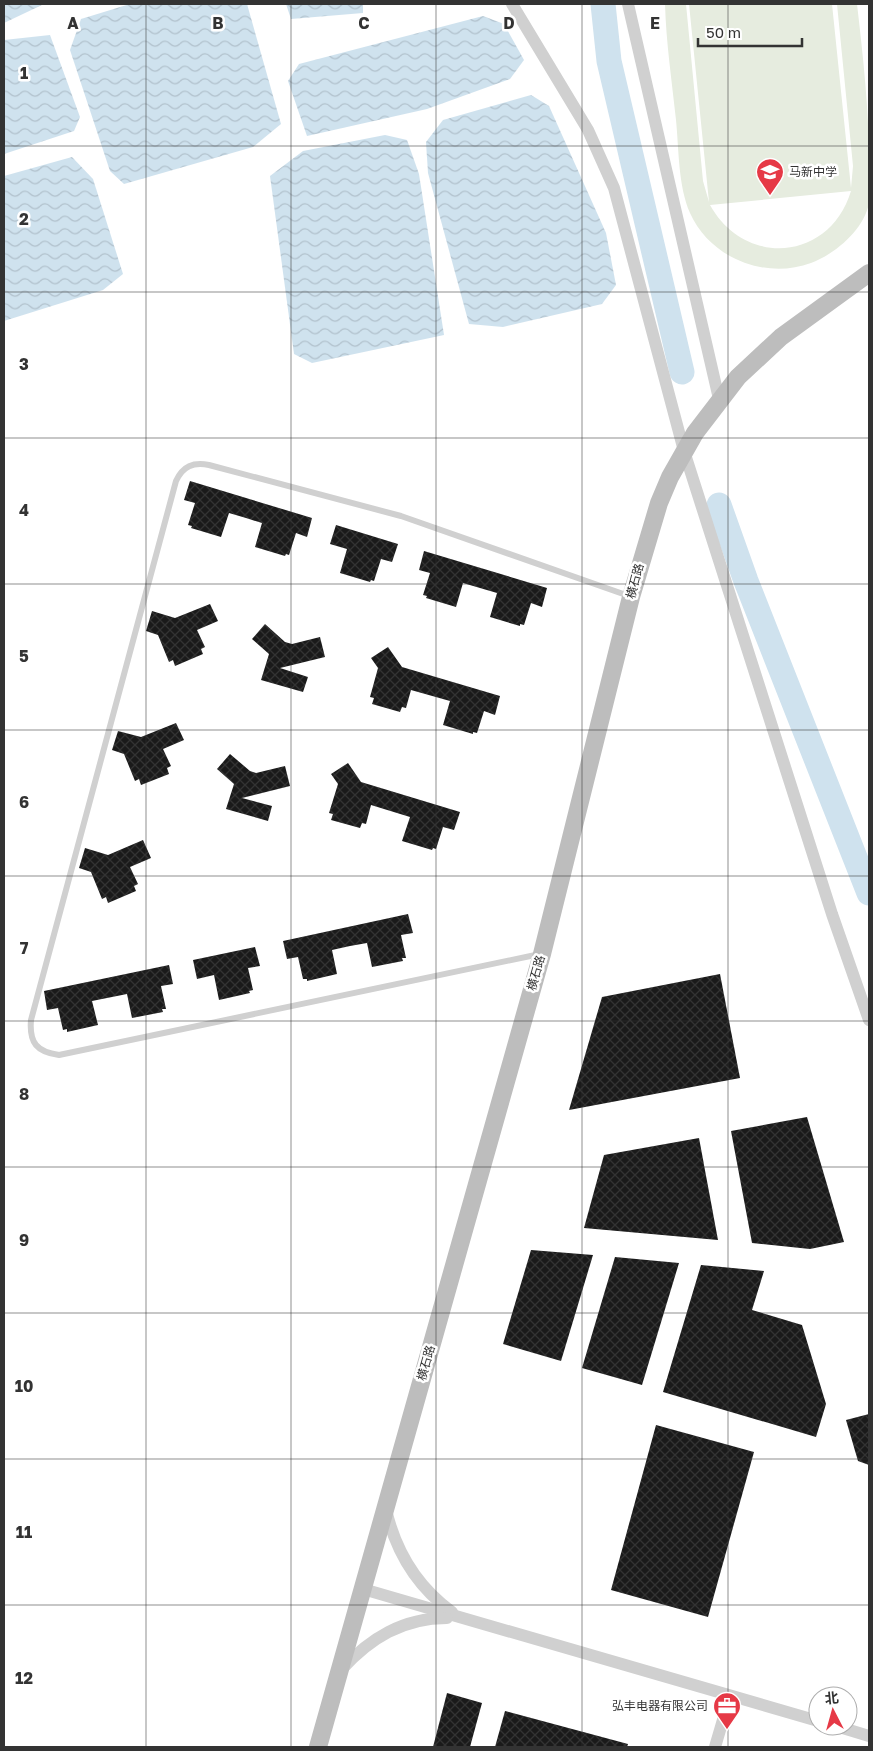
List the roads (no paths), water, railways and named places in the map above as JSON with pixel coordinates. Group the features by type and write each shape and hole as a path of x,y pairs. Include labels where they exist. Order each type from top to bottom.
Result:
{"main road":[{"name":"横石路","path":"318,1747 542,954 631,597 658,504 684,451 719,399 759,356 781,337 869,272"}],"street":[{"path":"512,4 588,130 612,181 623,216 684,451 829,904 869,1020"},
{"path":"628,4 719,399"},
{"path":"386,1506 391,1533 402,1558 437,1602 460,1618"},
{"path":"363,1589 808,1718"},
{"path":"340,1672 358,1651 380,1635 432,1618 460,1618"},
{"path":"715,1747 730,1696"}],"lane":[{"path":"542,954 59,1055 46,1053 35,1046 30,1034 31,1020 176,482 180,472 189,465 204,464 401,516 631,597"}],"water":[{"path":"4,4 44,4 4,23"},
{"path":"130,4 247,4 281,124 253,147 124,184 110,171 70,50 81,19"},
{"path":"286,4 363,4 363,13 291,19"},
{"path":"483,16 504,24 524,60 510,79 427,109 307,136 288,81 299,64"},
{"path":"50,35 80,117 74,131 4,154 4,40"},
{"path":"531,95 549,106 606,233 616,285 602,304 503,327 469,324 428,173 426,142 443,120"},
{"path":"385,135 407,140 419,174 444,335 312,363 294,354 270,176 303,151"},
{"path":"72,157 93,179 123,274 103,290 4,321 4,176"}],"waterway":[{"path":"603,4 609,61 682,372"},
{"path":"719,505 746,581 869,893"}],"place":[{"name":"马新中学","path":"770,196"},
{"name":"弘丰电器有限公司","path":"727,1730"}]}
